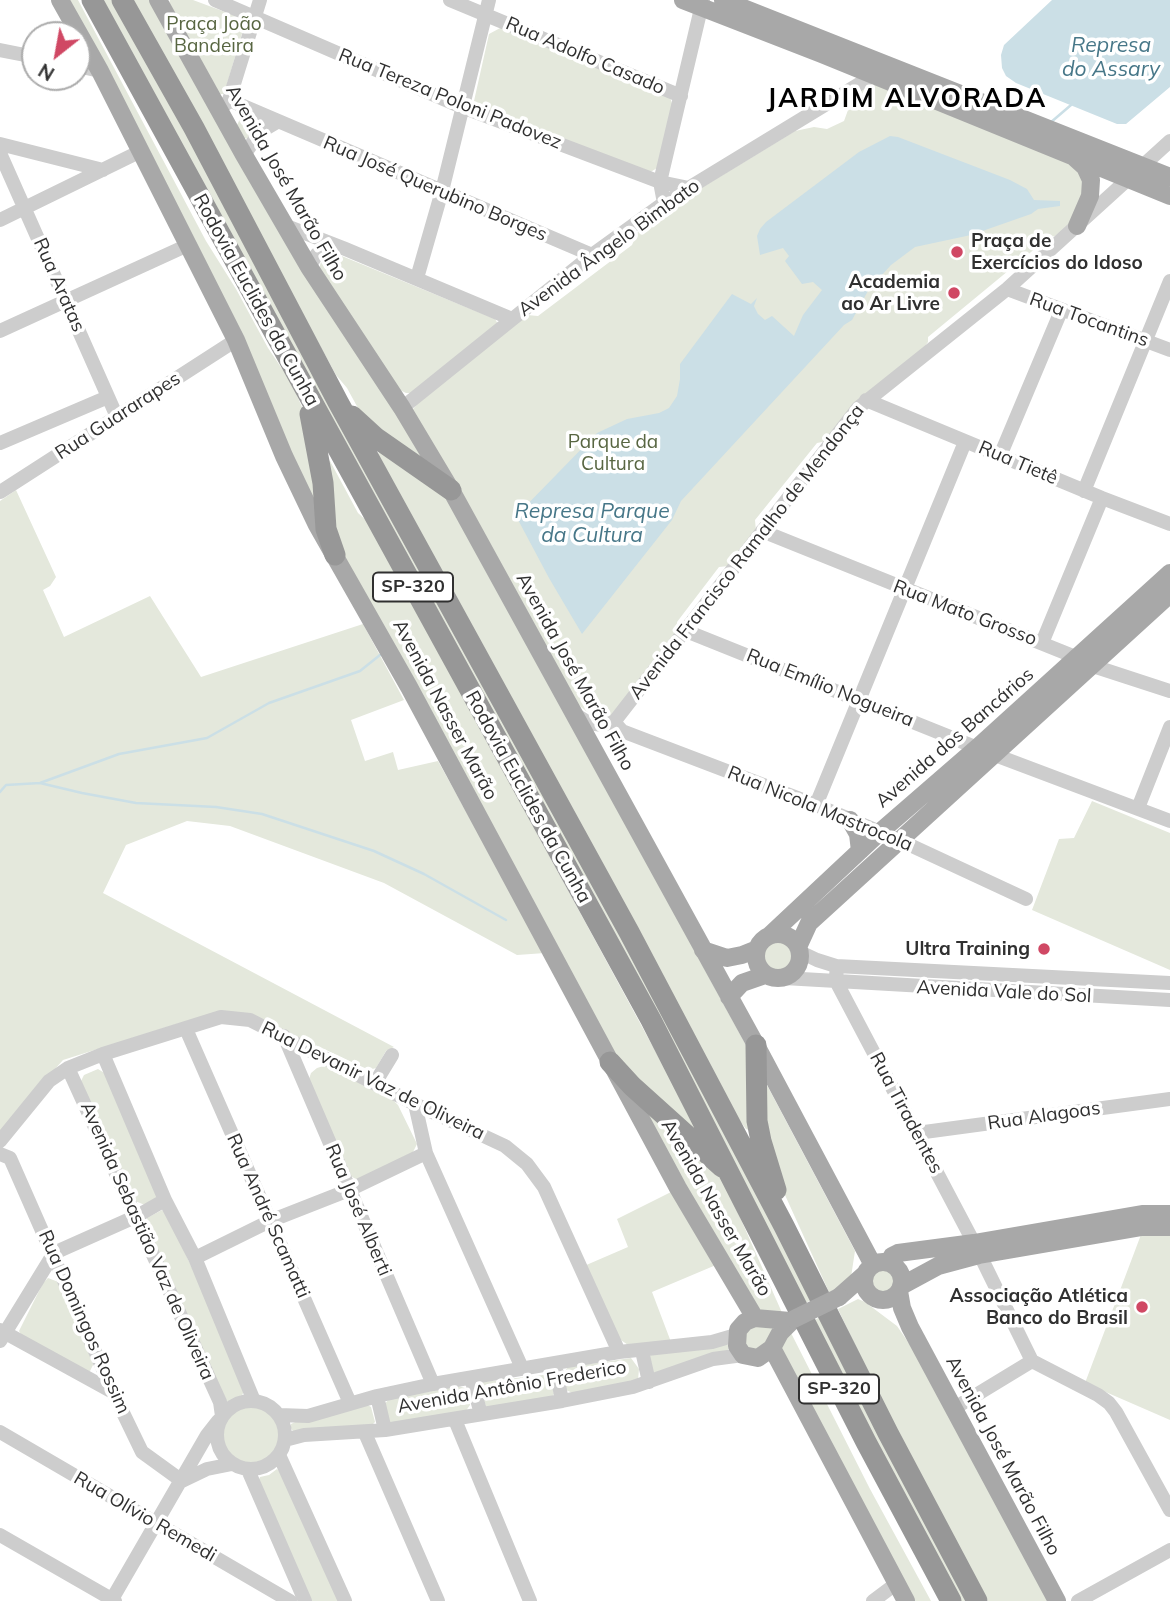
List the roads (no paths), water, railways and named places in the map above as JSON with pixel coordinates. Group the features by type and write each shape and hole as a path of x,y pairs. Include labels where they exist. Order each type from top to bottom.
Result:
{"highway":[{"name":"Rodovia Euclides da Cunha","path":"92,0 651,1020 866,1442 951,1601"},
{"name":"Rodovia Euclides da Cunha","path":"122,0 194,128 338,402 629,932 977,1601"},
{"path":"304,388 323,483 326,529 335,555"},
{"path":"338,402 375,437 451,490"},
{"path":"756,1045 757,1121 784,1226"},
{"path":"610,1062 632,1086 732,1175"}],"main road":[{"name":"Avenida Nasser Marão","path":"60,0 100,71 236,340 284,456 317,525 415,699 678,1188 755,1318"},
{"name":"Avenida José Marão Filho","path":"158,0 225,106 244,156 309,267 402,408 451,490 876,1267"},
{"path":"683,0 726,7 1170,177"},
{"path":"726,7 850,66 1170,196"},
{"path":"1072,156 1085,167 1091,180 1090,196 1077,226"},
{"name":"Avenida dos Bancários","path":"799,949 809,923 995,755 1170,573"},
{"name":"Avenida dos Bancários","path":"703,950 727,958 742,955 763,942 880,832 978,747 1170,594"},
{"path":"850,820 859,834 860,851"},
{"path":"783,934 799,949 799,965 785,978 765,975 758,966 763,942 783,934"},
{"path":"729,998 742,983 765,975"},
{"path":"1087,1230 1142,1214 1170,1214"},
{"path":"906,1601 772,1348 776,1338 792,1320 841,1296 898,1253 977,1249 1087,1230 1170,1227"},
{"path":"841,1296 891,1298 900,1288 938,1266 977,1249"},
{"path":"876,1267 899,1272 900,1288"},
{"path":"876,1267 864,1280 867,1291 876,1298"},
{"name":"Avenida José Marão Filho","path":"900,1288 902,1307 910,1327 1057,1601"},
{"path":"755,1318 792,1320"},
{"name":"Avenida Antônio Frederico","path":"736,1335 741,1325 755,1318"},
{"path":"736,1335 737,1346 743,1354"},
{"name":"Avenida Antônio Frederico","path":"743,1354 758,1358 772,1348"}],"street":[{"name":"Rua Tereza Poloni Padovez","path":"215,0 462,107 660,182 689,188"},
{"path":"225,106 260,0"},
{"name":"Rua Adolfo Casado","path":"450,0 487,7 681,96"},
{"path":"664,203 660,182 702,4"},
{"path":"417,278 442,191 487,7"},
{"path":"0,50 21,54"},
{"path":"849,88 850,66"},
{"path":"91,69 100,71"},
{"name":"Avenida Ângelo Bimbato","path":"402,408 593,255 664,203 874,75"},
{"name":"Rua José Querubino Borges","path":"225,106 277,122 593,255"},
{"path":"244,156 260,132 277,122"},
{"name":"Avenida Francisco Ramalho de Mendonça","path":"614,722 866,400 1007,289 1170,141"},
{"path":"0,144 103,170"},
{"path":"0,220 139,152"},
{"name":"Rua Aratas","path":"0,153 117,417"},
{"name":"Avenida Ângelo Bimbato","path":"284,225 512,319"},
{"path":"0,331 188,245"},
{"path":"309,267 317,254 326,248 343,248"},
{"path":"1084,491 1170,281"},
{"name":"Rua Tocantins","path":"1007,289 1170,350"},
{"path":"1000,456 1061,311"},
{"name":"Rua Guararapes","path":"2,486 117,417 236,340"},
{"path":"0,443 108,397"},
{"name":"Rua Tietê","path":"866,400 1170,524"},
{"path":"816,805 965,442"},
{"path":"1042,643 1102,498"},
{"name":"Rua Mato Grosso","path":"762,531 1085,662 1170,691"},
{"name":"Rua Emílio Nogueira","path":"687,631 995,755 1170,821"},
{"path":"576,715 589,723 602,725 614,722"},
{"name":"Rua Nicola Mastrocola","path":"614,722 622,730 816,805 1026,899"},
{"path":"1138,808 1170,727"},
{"name":"Avenida Vale do Sol","path":"799,949 817,960 836,966 1170,983"},
{"path":"836,966 837,983"},
{"path":"932,971 932,988"},
{"path":"994,991 995,974"},
{"name":"Avenida Vale do Sol","path":"785,978 1170,1000"},
{"name":"Rua Tiradentes","path":"837,983 977,1249 1032,1362"},
{"name":"Rua Devanir Vaz de Oliveira","path":"0,1141 49,1081 68,1068 103,1054 220,1017 250,1020 415,1104 505,1146 527,1164 544,1187 619,1352"},
{"name":"Rua André Scamatti","path":"186,1029 350,1403"},
{"name":"Rua José Alberti","path":"284,1035 433,1384"},
{"name":"Avenida Sebastião Vaz de Oliveira","path":"103,1054 165,1200 195,1258 254,1401"},
{"path":"375,1083 392,1055"},
{"name":"Avenida Sebastião Vaz de Oliveira","path":"68,1068 220,1402 221,1418"},
{"name":"Rua Alagoas","path":"917,1133 1170,1099"},
{"path":"415,1104 426,1153 522,1368"},
{"path":"195,1258 270,1221 349,1190 426,1153"},
{"name":"Rua Domingos Rossim","path":"0,1154 10,1158 142,1452 182,1481"},
{"path":"113,1392 2,1334 54,1253 137,1216 165,1200"},
{"name":"Avenida Antônio Frederico","path":"279,1415 308,1416 377,1396 433,1384 619,1352 712,1342 736,1335"},
{"path":"642,1351 649,1382"},
{"name":"Avenida Antônio Frederico","path":"285,1440 304,1435 365,1433 562,1401 633,1387 713,1359 743,1354"},
{"path":"953,1409 1032,1362 1109,1403 1170,1510"},
{"path":"555,1364 562,1401"},
{"path":"471,1378 481,1415"},
{"path":"377,1396 385,1430"},
{"path":"0,1535 113,1600 207,1435 221,1418 231,1407 254,1401 264,1403 279,1415 285,1440 279,1455 260,1468 248,1469 232,1464 217,1444 216,1432 221,1418"},
{"path":"455,1420 530,1601"},
{"name":"Rua Olívio Remedi","path":"0,1432 290,1601"},
{"path":"365,1433 438,1601"},
{"path":"279,1455 345,1601"},
{"path":"182,1481 207,1469 232,1464"},
{"path":"248,1469 304,1601"},
{"path":"1078,1601 1170,1550"},
{"path":"873,1601 897,1583"}],"water":[{"name":"Represa do Assary","path":"1052,0 1170,0 1170,87 1126,124 1117,124 1016,83 1006,76 1001,55 1004,45"},
{"name":"Represa Parque da Cultura","path":"890,136 1010,180 1027,189 1034,200 1060,201 1060,206 1038,209 1031,214 971,235 915,247 891,265 869,289 852,320 844,325 681,501 672,520 582,634 516,516 597,433 627,419 659,413 669,408 677,396 680,364 732,294 751,304 757,298 754,306 758,314 765,320 772,316 794,336 803,315 822,290 813,282 802,284 785,261 789,256 783,248 760,255 757,236 760,229 859,152"}],"waterway":[{"path":"1050,123 1071,105"},
{"path":"0,792 6,785 40,783 119,754 207,738 269,703 360,671 380,655"},
{"path":"40,783 136,803 216,807 262,814 374,851 424,874 506,920"}],"place":[{"name":"Praça de Exercícios do Idoso","path":"957,252"},
{"name":"Academia ao Ar Livre","path":"954,293"},
{"name":"Ultra Training","path":"1044,949"},
{"name":"Associação Atlética Banco do Brasil","path":"1142,1307"}],"district":[{"name":"JARDIM ALVORADA","path":"907,99"}],"park label":[{"name":"Praça João Bandeira","path":"214,35"},
{"name":"Parque da Cultura","path":"613,453"}]}
